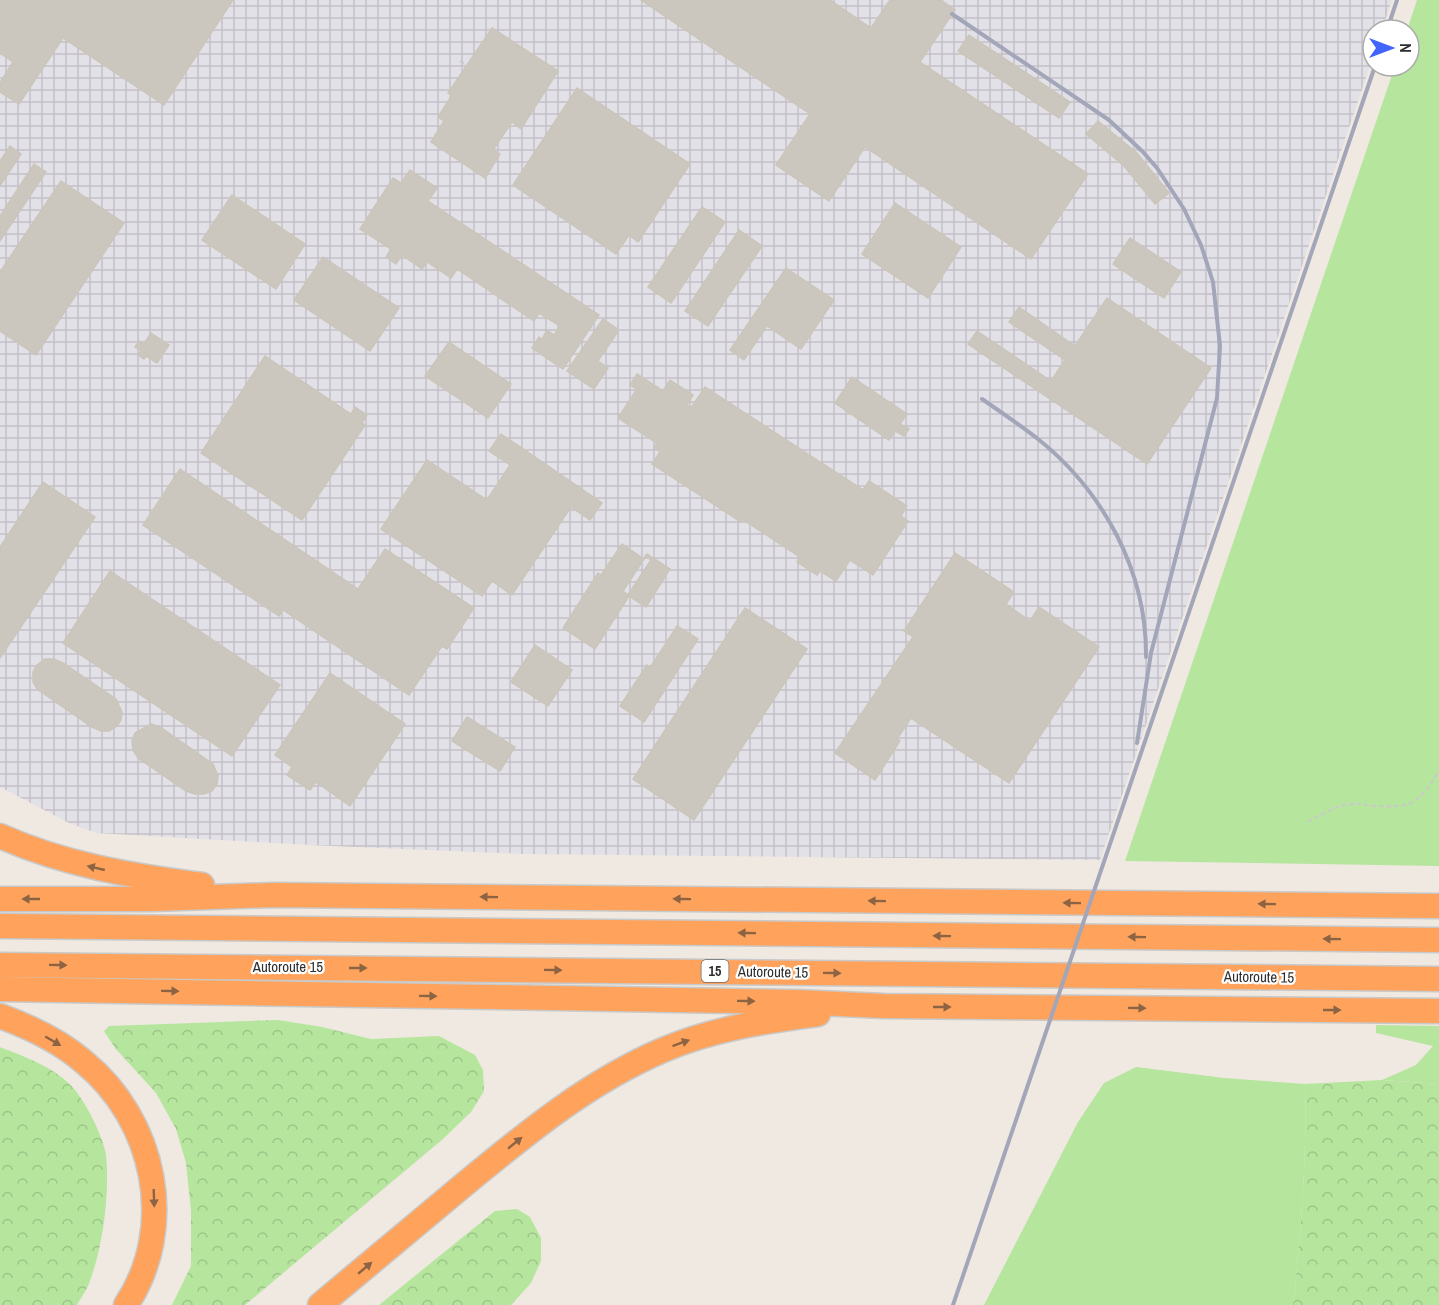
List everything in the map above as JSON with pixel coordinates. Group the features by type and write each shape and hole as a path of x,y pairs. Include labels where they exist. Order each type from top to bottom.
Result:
{"highway":[{"path":"0,836 61,859 117,873 273,895"},
{"path":"0,899 153,899 273,895 1439,906"},
{"path":"0,926 1439,940"},
{"name":"Autoroute 15","path":"0,965 1439,979"},
{"path":"0,989 797,1002 883,1006 1439,1011"},
{"path":"320,1305 523,1136 578,1096 630,1066 682,1043 737,1027 883,1006"},
{"path":"0,1017 58,1043 85,1062 117,1096 140,1135 153,1184 154,1219 145,1267 126,1305"}],"path":[{"path":"460,61 468,66"},
{"path":"1308,822 1332,808 1352,804 1400,806 1414,803 1426,791 1439,771"}],"shaded area":[{"path":"0,0 1392,0 1386,18 1361,18 1361,78 1366,78 1100,860 524,854 96,833 69,823 0,787"}],"green space":[{"path":"1417,0 1439,0 1439,866 1125,861 1391,78 1421,78 1421,18 1411,18"},
{"path":"278,1020 322,1027 371,1039 439,1036 475,1055 483,1070 484,1091 471,1112 443,1139 245,1305 172,1305 191,1266 191,1211 186,1163 176,1129 156,1093 115,1048 104,1031 109,1026"},
{"path":"1376,1025 1439,1026 1439,1084 1382,1080 1416,1065 1433,1046 1376,1033"},
{"path":"0,1047 40,1064 68,1082 80,1096 89,1112 104,1147 107,1186 102,1235 90,1281 77,1305 0,1305"},
{"path":"1136,1067 1224,1078 1305,1084 1303,1195 1293,1305 984,1305 1078,1122 1104,1083"},
{"path":"1382,1080 1439,1084 1439,1305 1293,1305 1303,1195 1305,1084"},
{"path":"517,1209 530,1217 541,1238 541,1261 531,1283 511,1305 379,1305 495,1211"}],"building":[{"path":"0,0 233,0 164,105 63,38 19,104 0,92 0,83 13,62 0,53"},
{"path":"641,0 830,0 871,28 890,0 941,0 955,10 920,62 1088,174 1031,259 865,147 829,201 776,165 810,114"},
{"path":"492,28 558,71 521,129 512,122 493,150 500,154 485,178 431,142 444,121 438,117 452,95 448,93"},
{"path":"969,35 1070,102 1059,118 958,51"},
{"path":"577,88 690,164 638,242 629,235 616,254 513,185"},
{"path":"1098,121 1137,153 1169,193 1155,204 1124,166 1086,134"},
{"path":"10,146 21,154 0,186 0,161"},
{"path":"34,164 46,172 0,241 0,216"},
{"path":"410,170 437,188 428,201 599,315 563,369 532,348 539,337 542,339 547,330 554,335 560,326 539,313 534,321 457,269 451,278 427,262 422,269 402,255 396,264 386,257 391,249 360,229 393,178 401,183"},
{"path":"61,181 124,223 36,355 0,331 0,272"},
{"path":"232,195 305,244 276,289 202,240"},
{"path":"895,203 961,247 928,298 862,254"},
{"path":"702,207 725,222 671,303 648,287"},
{"path":"739,230 762,246 708,326 685,311"},
{"path":"1130,238 1181,272 1164,298 1113,264"},
{"path":"323,257 399,308 370,351 294,300"},
{"path":"786,268 834,300 801,349 767,326 744,360 730,350"},
{"path":"1107,298 1211,368 1147,464 968,344 977,331 1051,381 1065,360 1009,322 1019,307 1075,346"},
{"path":"603,319 619,330 598,361 608,368 594,389 567,371"},
{"path":"151,333 169,345 157,363 146,356 144,359 138,355 141,351 135,347 139,341 144,344"},
{"path":"449,342 511,384 488,418 425,376"},
{"path":"265,356 351,414 355,407 367,415 362,423 365,425 302,520 201,453"},
{"path":"637,374 663,391 670,380 693,395 687,405 691,408 705,387 863,490 869,481 907,506 901,516 908,521 873,575 850,560 836,581 820,571 817,575 797,562 800,557 652,464 660,452 654,448 657,443 618,418 637,389 630,385"},
{"path":"852,377 907,414 900,424 909,429 904,436 895,431 889,440 835,403"},
{"path":"501,434 602,503 590,520 571,507 512,595 492,581 482,596 381,529 427,460 487,500 510,465 489,451"},
{"path":"180,469 358,589 385,549 474,608 447,649 442,646 409,695 283,610 279,616 143,525"},
{"path":"43,482 95,517 0,658 0,547"},
{"path":"622,544 644,559 623,591 628,595 651,560 645,556 647,554 670,569 646,607 629,596 595,649 563,628 598,573 601,575"},
{"path":"955,553 1014,592 1006,604 1030,621 1039,607 1099,647 1009,783 911,718 897,739 900,741 875,780 835,753 913,637 904,631"},
{"path":"110,571 280,685 232,756 63,643"},
{"path":"745,608 807,649 694,820 633,779"},
{"path":"677,626 698,639 644,722 620,706 647,665 650,668"},
{"path":"535,645 572,670 548,706 511,682"},
{"path":"45,659 54,659 63,663 116,699 122,712 117,726 109,731 101,731 92,727 37,689 33,682 33,672 37,665"},
{"path":"330,673 405,724 350,806 316,782 310,790 287,775 292,767 275,755"},
{"path":"467,717 515,747 500,771 452,741"},
{"path":"151,724 160,727 213,764 218,776 217,784 212,791 195,794 186,791 138,758 133,750 132,741 135,733"}],"railway":[{"path":"1391,18 1397,0"},
{"path":"952,14 1109,120 1143,152 1157,168 1184,209 1201,245 1213,282 1220,346 1217,398 1151,653 1137,743"},
{"path":"953,1305 1371,78"},
{"path":"982,399 1038,439 1062,460 1083,483 1101,509 1130,565 1139,595 1146,657"}]}
